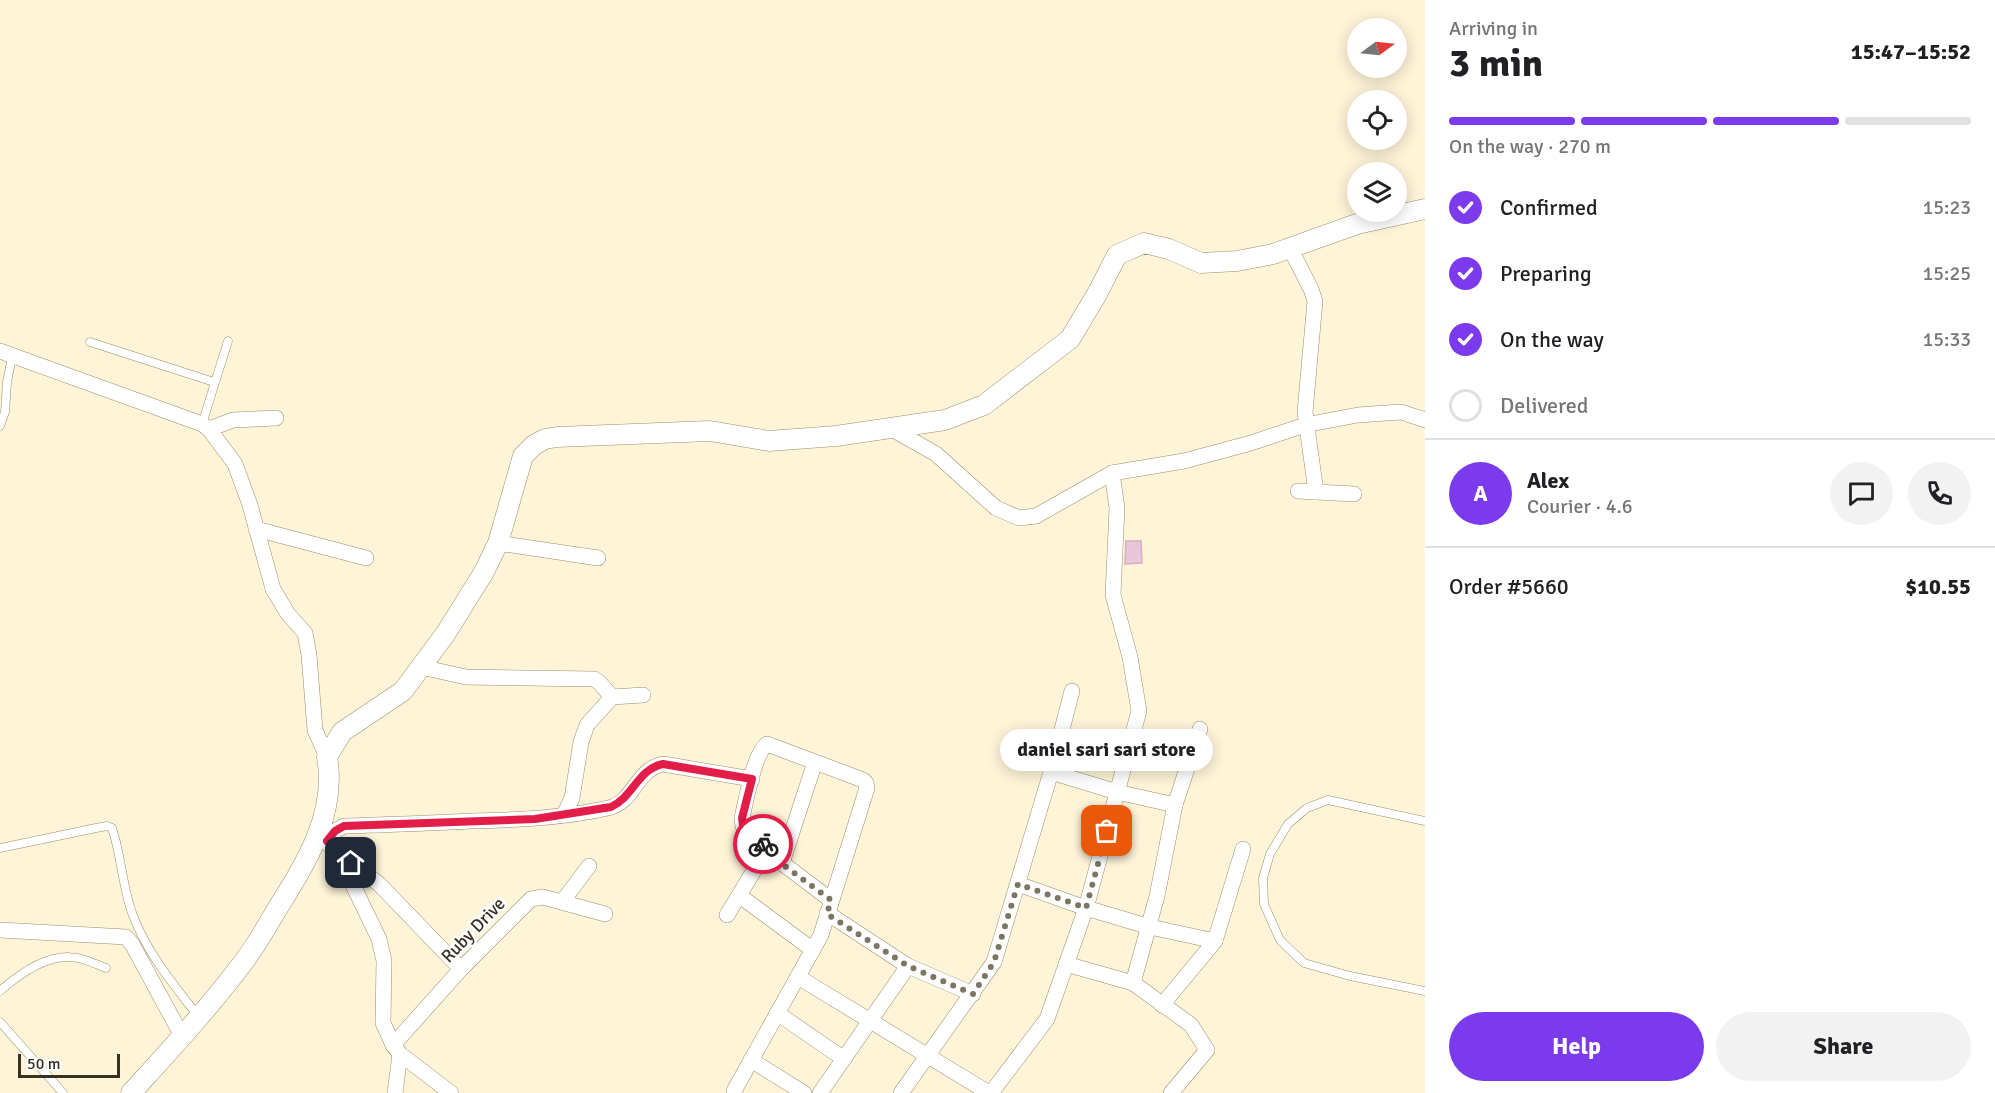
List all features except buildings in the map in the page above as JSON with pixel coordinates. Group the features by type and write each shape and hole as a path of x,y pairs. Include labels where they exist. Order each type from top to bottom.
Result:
{"street":[{"path":"327,757 342,732 403,691 446,633 484,572 498,543 523,456 534,445 557,437 710,431 769,441 836,436 945,420 984,405 1070,339 1117,255 1144,243 1169,249 1201,263 1237,261 1273,254 1357,224 1425,209"},
{"path":"1290,248 1315,301 1305,425 1316,492"},
{"path":"6,354 205,426 235,464 250,505 273,589 288,614 305,633 315,730 327,757 329,772 325,814 327,842 379,939 384,961 383,1023 396,1050 451,1093"},
{"path":"890,428 936,454 996,508 1019,518 1036,516 1112,473 1184,461 1251,443 1305,425 1358,414 1401,412 1425,420"},
{"path":"205,426 233,420 276,418"},
{"path":"798,977 990,1093 1047,1019 1086,908 1139,711 1130,657 1113,595 1117,508 1112,473"},
{"path":"1298,491 1354,494"},
{"path":"256,529 366,558"},
{"path":"498,543 598,558"},
{"path":"421,667 466,677 594,680 599,682 612,697"},
{"path":"901,1093 994,962 1051,772 1072,691"},
{"path":"564,815 572,798 581,742 587,725 612,697 643,695"},
{"path":"1133,983 1150,927 1175,805 1200,729"},
{"path":"734,1091 821,935 829,907 867,788 863,780 767,744 755,762 742,818 743,825 829,907 908,966 973,994"},
{"path":"782,864 815,762"},
{"path":"131,1093 199,1017 246,959 314,848 327,842 335,831 344,826 535,819 611,807 621,803 644,774 654,766 663,764 752,779"},
{"path":"1051,772 1117,792 1175,805"},
{"path":"327,842 379,884 461,969"},
{"path":"727,915 767,849"},
{"path":"1162,1005 1215,941 1243,849"},
{"path":"562,902 589,866"},
{"path":"1018,884 1150,927 1215,941"},
{"path":"740,896 813,950"},
{"name":"Ruby Drive","path":"396,1050 461,969 531,899 543,897 605,914"},
{"path":"0,930 126,937 182,1036"},
{"path":"1066,964 1133,983 1191,1025 1207,1050 1171,1093"},
{"path":"820,1093 908,966"},
{"path":"777,1013 844,1059"},
{"path":"394,1093 396,1050"},
{"path":"751,1060 804,1093"}],"lane":[{"path":"205,426 214,382 228,341"},
{"path":"90,342 214,382"},
{"path":"0,426 5,412 6,354"},
{"path":"1425,821 1328,800 1308,808 1288,824 1270,854 1263,878 1264,904 1280,940 1304,963 1350,976 1425,991"},
{"path":"0,848 96,828 108,826 112,828 129,901 140,933 170,980 199,1017"},
{"path":"0,991 15,977 53,958 72,957 106,968"},
{"path":"0,1023 63,1093"}],"way so far":[{"path":"763,844 782,864 831,900 827,914 908,966 973,994 994,962 1018,884 1086,908 1107,831"}],"place":[{"name":"daniel sari sari store","path":"1107,831"}],"route":[{"path":"351,863 327,841 335,831 344,826 535,819 611,807 621,803 627,797 644,774 654,766 663,764 752,779 742,818 743,825 763,844"}]}
